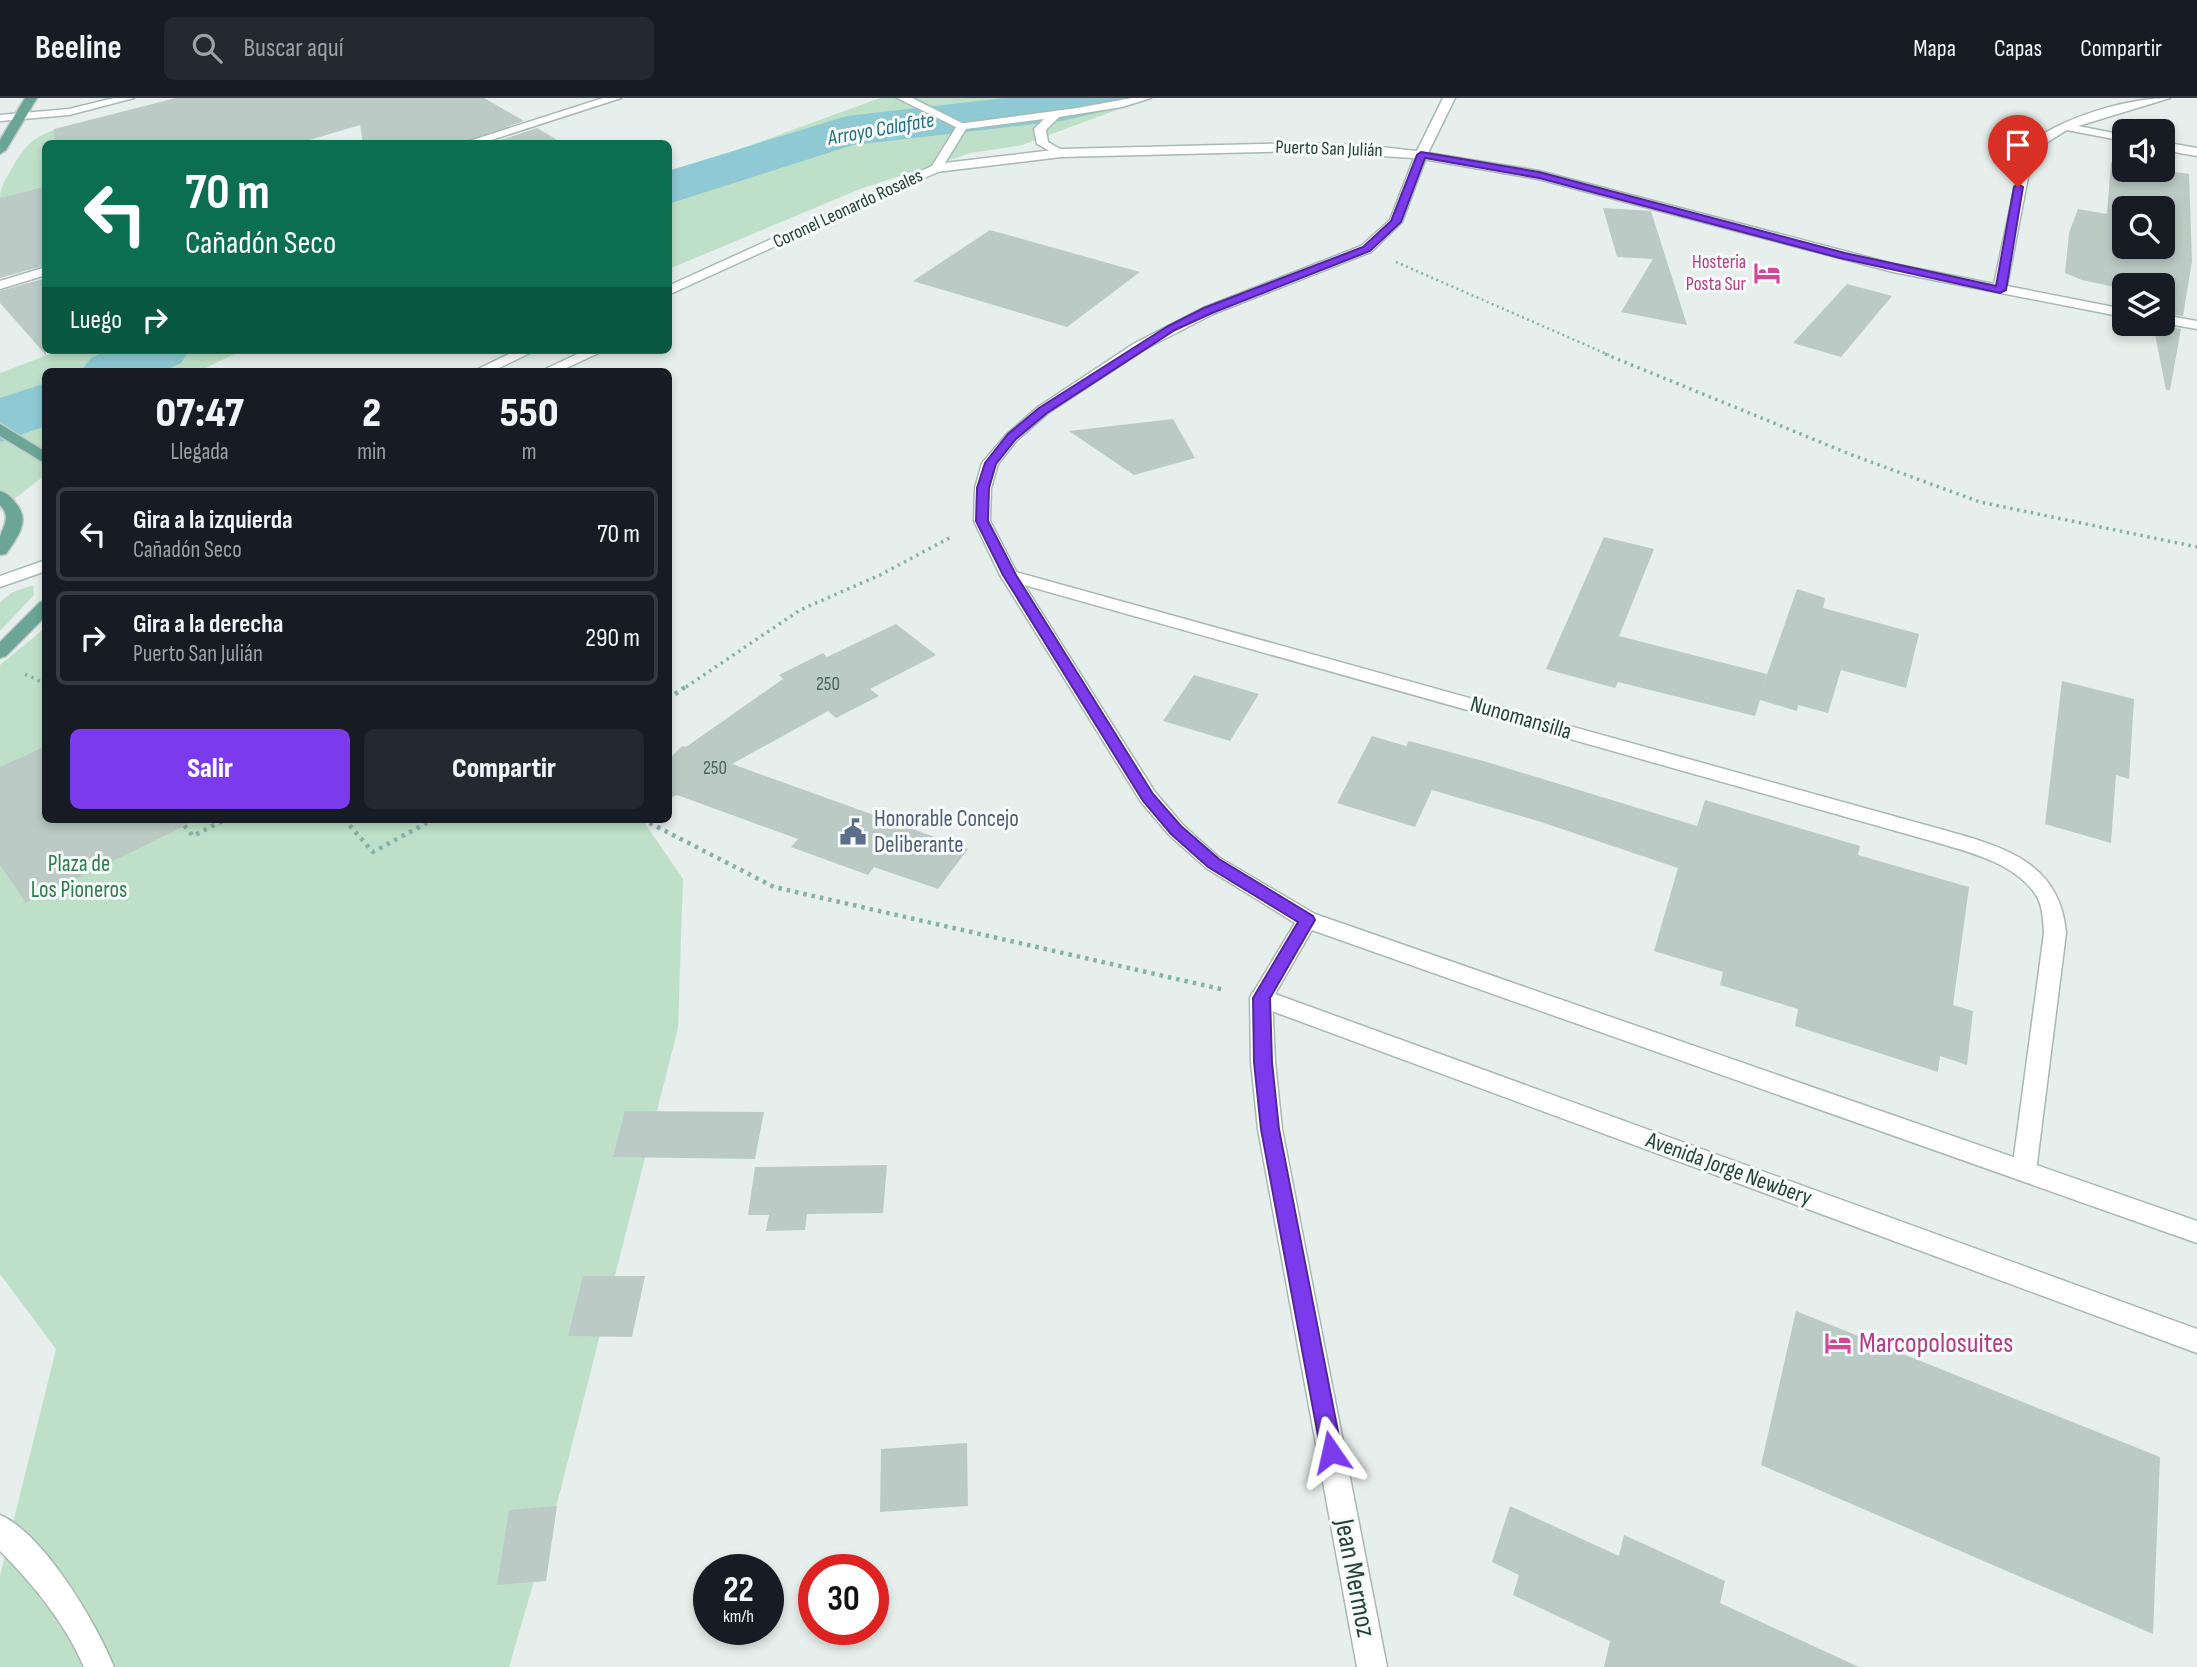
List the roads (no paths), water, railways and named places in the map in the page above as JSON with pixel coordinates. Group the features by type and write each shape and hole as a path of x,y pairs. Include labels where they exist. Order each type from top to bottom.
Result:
{"main road":[{"path":"0,150 31,98"},
{"path":"0,429 42,456"},
{"path":"0,550 14,530 16,521 4,499"},
{"path":"0,652 42,612"}],"street":[{"path":"0,118 69,112 128,98"},
{"path":"478,140 615,98"},
{"path":"903,98 962,126 1027,115 1056,114 1145,98"},
{"path":"1449,98 1421,155 1396,222 1366,249 1208,310 1171,328 1043,410 1012,437 990,463 983,488 982,521 1009,575 1121,757 1148,797 1176,830 1213,863 1307,920 2197,1232"},
{"path":"2000,290 2026,150 2045,135 2065,127 2164,98"},
{"path":"1056,114 1040,129 1043,145 1061,153"},
{"name":"Coronel Leonardo Rosales","path":"672,289 936,168 962,126"},
{"path":"2065,127 2112,136"},
{"name":"Puerto San Julián","path":"936,168 1061,153 1311,147 1421,155 1539,175 1844,256 2112,311"},
{"path":"2175,148 2197,152"},
{"path":"0,285 42,272"},
{"name":"Coronel Leonardo Rosales","path":"672,298 700,278"},
{"path":"2175,321 2197,325"},
{"path":"488,368 520,354"},
{"path":"555,368 588,354"},
{"path":"0,582 42,566"},
{"name":"Nunomansilla","path":"1009,575 1941,836 2006,860 2029,874 2045,891 2053,911 2055,933 2024,1171"},
{"path":"1261,998 1307,920"},
{"name":"Avenida Jorge Newbery","path":"1261,998 2197,1341"},
{"name":"Jean Mermoz","path":"1261,998 1263,1062 1270,1129 1372,1667"},
{"path":"0,1530 62,1600 99,1667"}],"waterway":[{"name":"Arroyo Calafate","path":"672,187 847,131 1062,106 1100,98"},
{"name":"Arroyo Calafate","path":"120,368 150,354"},
{"name":"Arroyo Calafate","path":"0,422 42,404"}],"place":[{"name":"Hosteria Posta Sur","path":"1767,273"},
{"name":"Honorable Concejo Deliberante","path":"853,832"},
{"name":"Marcopolosuites","path":"1838,1343"}],"park label":[{"name":"Plaza de Los Pioneros","path":"79,877"}]}
